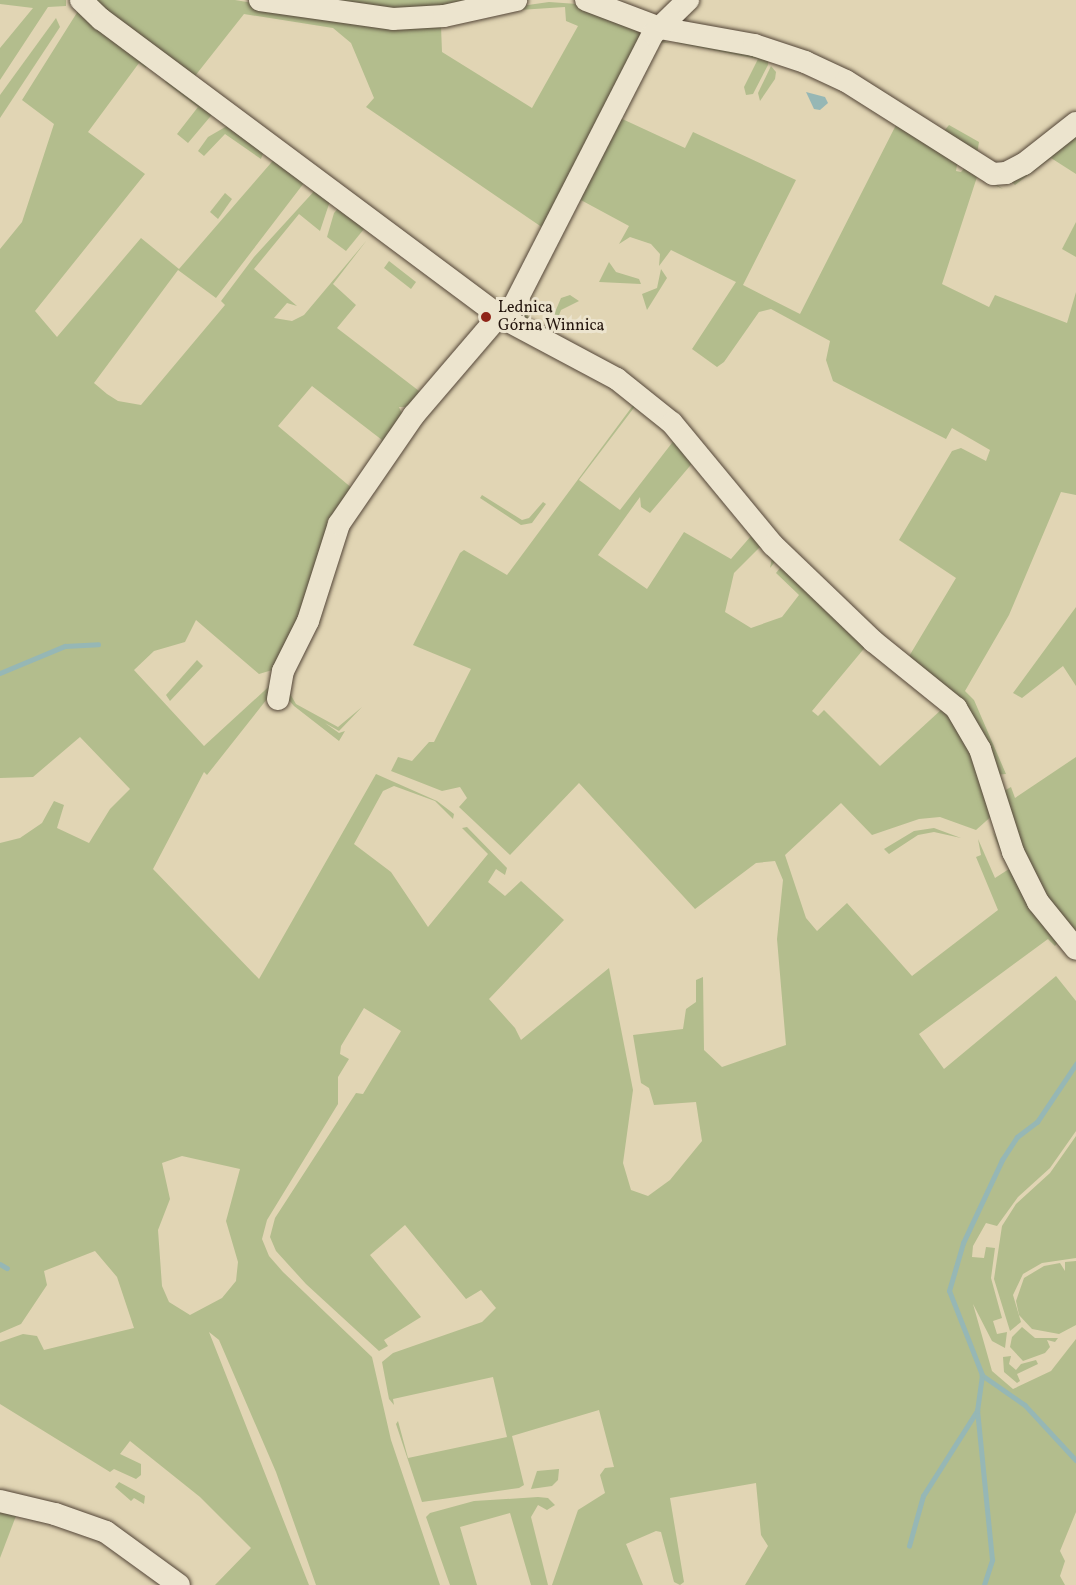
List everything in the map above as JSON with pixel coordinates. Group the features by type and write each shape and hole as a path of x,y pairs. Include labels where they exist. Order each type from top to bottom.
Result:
{"street":[{"path":"81,0 101,19 503,317 617,379 651,405 703,457 754,524 827,598 956,708 980,749 1013,852 1038,902 1076,949"},
{"path":"260,0 393,19 444,16 516,0"},
{"path":"586,0 660,28 754,45 806,62 846,81 993,174 1006,173 1023,164 1076,123"},
{"path":"278,699 283,671 308,621 339,524 414,415 503,317 653,34 688,0"},
{"path":"0,1501 55,1514 106,1532 179,1585"}],"green space":[{"path":"0,0 66,0 66,6 48,7 0,80 0,48 33,8 0,4"},
{"path":"86,0 235,0 328,16 441,26 442,52 532,108 578,26 566,21 565,7 519,10 521,6 549,2 577,4 643,31 546,230 366,107 374,98 351,43 333,28 244,14 195,76"},
{"path":"283,0 491,0 416,13"},
{"path":"78,11 150,60 146,68 139,63 88,132 145,174 35,311 57,337 141,238 179,269 277,156 307,179 216,298 178,270 94,383 118,401 141,405 225,305 221,301 254,257 317,188 330,201 320,231 299,214 254,269 297,306 287,303 274,318 292,321 304,315 367,240 333,284 356,305 337,328 423,394 476,334 415,407 399,407 405,420 383,451 378,451 382,440 312,386 278,426 353,489 367,473 331,533 304,622 279,668 259,674 196,620 185,642 154,651 134,670 204,746 276,680 267,699 207,775 204,772 153,869 259,979 376,774 437,801 454,814 453,819 435,801 394,786 383,791 354,844 391,872 428,927 488,854 462,828 467,827 507,868 505,875 496,869 488,882 505,896 521,881 564,920 489,999 515,1028 521,1040 609,968 633,1090 623,1163 631,1190 648,1196 670,1180 702,1141 696,1102 654,1105 649,1088 641,1083 633,1035 683,1029 686,1009 696,1002 696,980 703,977 704,1050 722,1067 786,1045 777,939 783,880 775,861 756,863 695,909 579,783 510,855 459,807 467,798 460,787 442,791 391,771 398,757 412,761 429,742 434,742 471,669 413,645 460,553 464,550 507,575 637,400 644,405 643,411 636,405 579,480 620,510 675,439 648,416 654,412 701,461 725,491 725,503 695,460 650,513 641,507 640,497 598,555 647,589 684,532 731,559 751,536 736,517 741,513 778,558 770,568 772,558 760,547 734,573 725,612 751,628 782,617 799,595 776,573 784,563 866,640 867,645 812,711 818,716 824,710 880,766 942,709 917,687 913,688 923,683 948,704 969,735 991,793 994,814 976,830 940,817 919,819 872,835 841,803 785,855 806,918 817,931 847,903 912,976 998,910 976,857 981,855 978,839 995,878 1009,869 992,831 1045,920 1061,939 1055,946 1048,939 919,1034 944,1069 1056,976 1076,1001 1076,1131 1050,1168 1018,1197 997,1226 986,1223 973,1246 972,1257 984,1258 986,1247 995,1248 991,1278 1002,1318 993,1321 997,1334 1007,1332 1005,1348 992,1341 973,1304 992,1371 1013,1389 1051,1371 1076,1339 1076,1512 1060,1551 1065,1561 1060,1576 1065,1585 745,1585 768,1546 761,1535 756,1483 670,1498 684,1582 680,1585 674,1582 661,1532 656,1531 626,1544 643,1585 552,1585 578,1510 605,1493 600,1475 605,1468 614,1467 599,1410 512,1436 524,1485 519,1488 422,1502 396,1424 398,1421 408,1458 507,1437 493,1377 393,1399 394,1405 389,1399 382,1362 393,1353 482,1322 496,1308 481,1290 466,1299 405,1225 370,1255 421,1317 384,1340 388,1346 379,1351 306,1284 276,1251 270,1237 275,1218 356,1093 363,1094 401,1031 364,1008 341,1046 340,1054 349,1059 338,1077 338,1104 267,1220 262,1239 269,1256 283,1272 372,1357 391,1440 440,1585 316,1585 276,1472 219,1340 209,1332 309,1585 215,1585 251,1548 200,1497 130,1441 120,1454 141,1464 141,1475 136,1479 114,1469 110,1472 0,1404 0,1342 23,1334 37,1336 44,1350 134,1328 117,1277 95,1251 44,1271 47,1285 21,1324 0,1333 0,843 20,838 42,823 54,801 64,805 57,828 89,843 110,809 130,789 80,737 33,777 0,778 0,249 22,222 54,124 22,100","holes":["182,1156 240,1169 226,1221 238,1262 236,1281 222,1298 190,1315 169,1302 162,1286 158,1230 170,1199 162,1163"]},
{"path":"56,18 60,27 0,118 0,95"},
{"path":"656,39 670,43 658,42 618,117 685,148 693,132 796,180 743,285 800,314 896,125 958,159 956,171 961,172 967,165 1003,189 977,177 942,284 989,307 995,295 1067,323 1076,292 1076,495 1061,492 1009,615 965,691 974,700 1006,774 994,775 908,658 956,578 899,540 952,451 961,448 986,461 990,450 952,428 946,439 833,381 826,360 830,341 771,309 759,312 724,362 717,367 692,349 736,282 671,250 659,266 660,254 651,244 630,237 619,244 629,226 579,199 523,307 532,323 518,315"},
{"path":"677,39 769,55 768,65 753,94 746,95 744,87 758,59 677,43"},
{"path":"771,66 776,72 775,79 760,101 758,93"},
{"path":"167,80 215,111 188,143 177,134 198,107 165,82"},
{"path":"949,125 979,142 977,154 944,131"},
{"path":"227,126 265,148 261,159 225,134 204,156 198,151 208,137"},
{"path":"1076,127 1076,174 1051,158 1015,185 1010,180"},
{"path":"225,193 232,199 218,219 210,212"},
{"path":"341,205 364,229 346,251 327,237 334,213"},
{"path":"1076,222 1076,257 1062,249"},
{"path":"389,261 416,282 411,289 384,268"},
{"path":"609,262 616,272 639,279 641,284 599,282"},
{"path":"661,269 667,278 647,310 642,294 657,288"},
{"path":"570,295 579,301 561,310 552,334 547,331 561,298"},
{"path":"482,495 522,520 529,518 543,502 546,504 532,523 521,525 480,498"},
{"path":"1076,607 1076,686 1063,666 1022,698 1013,693"},
{"path":"197,660 203,666 170,701 166,695"},
{"path":"289,692 296,704 338,727 362,707 339,731 325,723 339,733 345,731 339,741 294,706 286,697"},
{"path":"1076,757 1076,942 1026,867 1004,791 1011,787 1015,798"},
{"path":"934,828 961,838 934,832 918,835 889,854 884,849 914,831"},
{"path":"1076,1136 1076,1258 1042,1263 1023,1274 1013,1295 1021,1322 1010,1331 994,1279 1002,1226 1016,1204 1050,1173"},
{"path":"1076,1261 1076,1325 1059,1334 1032,1329 1019,1315 1016,1301 1024,1278 1044,1266 1060,1263 1065,1271 1065,1262"},
{"path":"1022,1327 1035,1338 1058,1338 1055,1342 1047,1340 1050,1347 1045,1353 1023,1361 1010,1347 1012,1337"},
{"path":"1011,1356 1009,1364 1016,1370 1021,1364 1036,1360 1038,1364 1017,1374 1020,1381 1017,1383 1004,1372 1003,1357"},
{"path":"559,1469 558,1480 552,1486 531,1489 537,1471"},
{"path":"119,1482 145,1496 144,1504 134,1498 131,1501 115,1487"},
{"path":"548,1498 555,1505 547,1510 538,1505 531,1517 548,1585 531,1585 510,1513 460,1527 477,1585 450,1585 426,1517 430,1513 474,1501"},
{"path":"0,1505 19,1508 0,1558"}],"water":[{"path":"806,92 825,97 828,103 820,110 814,109"}],"waterway":[{"path":"0,673 65,646 98,644"},
{"path":"984,1585 992,1560 977,1411 982,1375 949,1291 963,1243 1002,1160 1017,1137 1037,1122 1076,1064"},
{"path":"0,1264 7,1268"},
{"path":"982,1375 1025,1405 1076,1460"},
{"path":"909,1546 923,1496 977,1411"}],"place":[{"name":"Lednica Górna Winnica","path":"486,317"}]}
